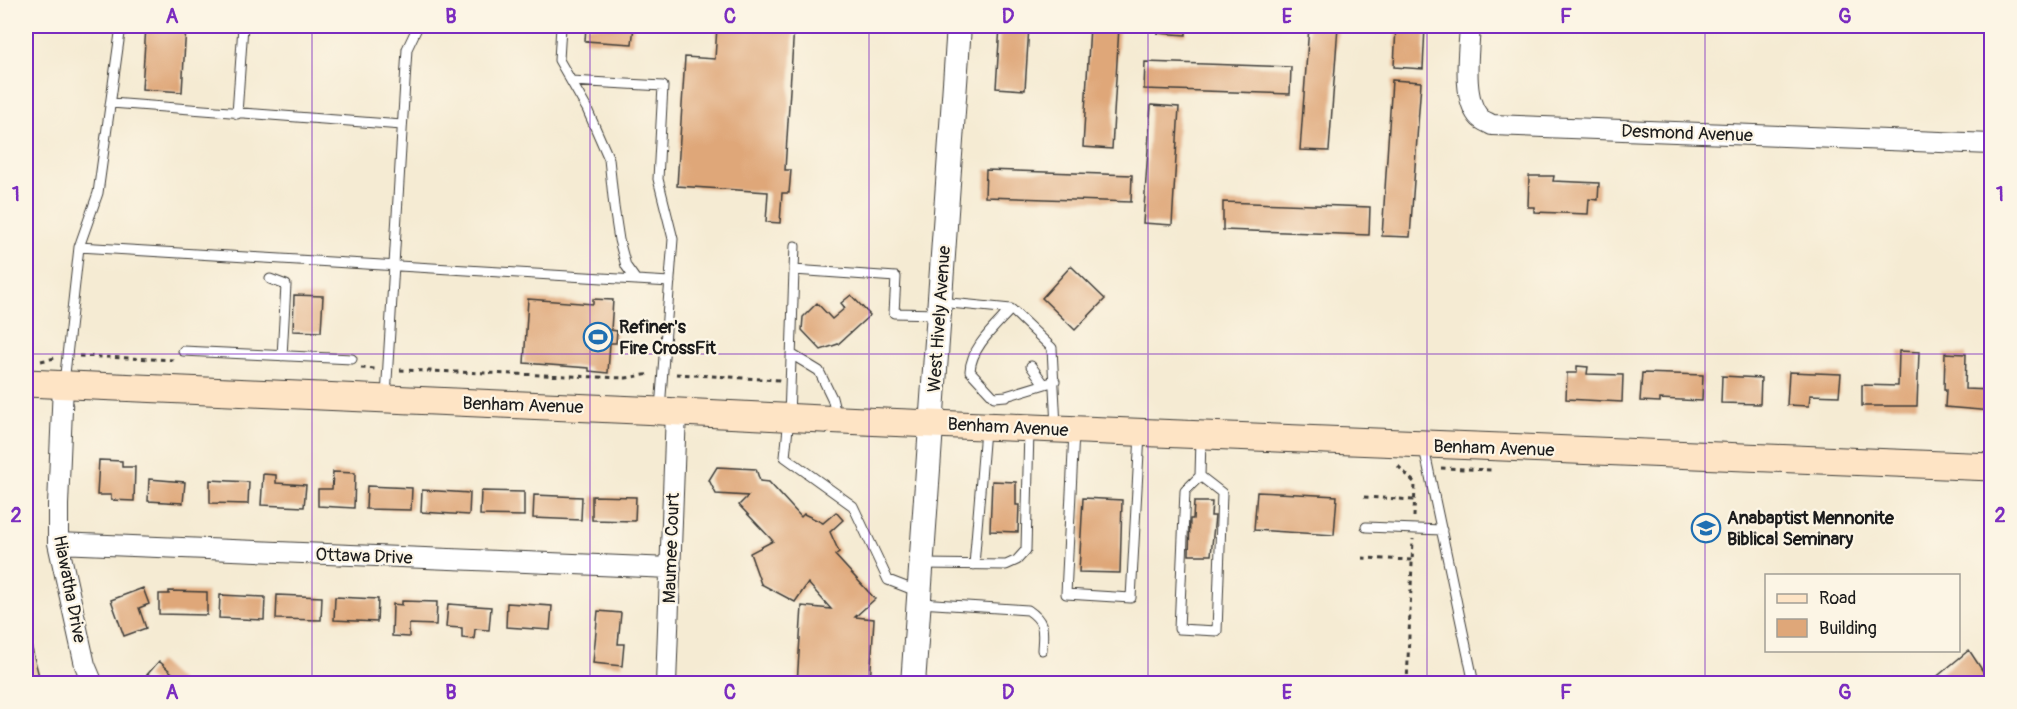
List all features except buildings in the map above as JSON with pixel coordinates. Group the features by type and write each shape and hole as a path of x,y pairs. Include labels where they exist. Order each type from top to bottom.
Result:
{"main road":[{"name":"Benham Avenue","path":"31,373 63,385 1140,433 1992,467"}],"street":[{"name":"West Hively Avenue","path":"913,684 959,26"},
{"name":"Desmond Avenue","path":"1470,26 1467,80 1480,118 1492,125 1992,144"},
{"name":"Hiawatha Drive","path":"63,385 58,543 85,665 93,684"},
{"name":"Maumee Court","path":"666,684 671,568 668,411"},
{"name":"Ottawa Drive","path":"58,543 671,568"}],"lane":[{"path":"63,385 79,247 98,193 121,26"},
{"path":"237,114 243,26"},
{"path":"386,399 407,49 418,26"},
{"path":"561,26 559,60 587,109 609,159 620,240 626,266 636,280"},
{"path":"571,81 663,86 658,179 673,239 662,373 668,411"},
{"path":"111,103 402,125"},
{"path":"795,246 791,380 785,457 853,506 888,580 919,598 1028,610 1038,617 1043,626 1042,650"},
{"path":"79,247 670,282"},
{"path":"794,270 896,278 894,313 939,308 1011,309 1052,348 1055,381 1065,429 1066,594 1131,598 1140,433"},
{"path":"270,279 286,285 282,356"},
{"path":"1011,309 993,330 981,351 970,364 970,371 994,397 1006,396 1055,381"},
{"path":"993,330 1000,337"},
{"path":"791,354 819,371 832,398 838,420"},
{"path":"184,356 282,356 352,363"},
{"path":"1031,366 1044,384"},
{"path":"1014,383 1022,391"},
{"path":"974,565 985,426"},
{"path":"922,564 1006,565 1017,560 1026,550 1029,428"},
{"path":"1200,476 1222,493 1217,630 1179,629 1185,491 1200,476 1201,435"},
{"path":"1424,445 1474,684"},
{"path":"1366,527 1442,530"}],"path":[{"path":"31,373 67,356 184,356"},
{"path":"352,363 387,369 626,378 662,373 791,380"},
{"path":"1398,466 1415,483 1407,684"},
{"path":"1364,497 1414,500"},
{"path":"1362,558 1412,560"}],"place":[{"name":"Refiner's Fire CrossFit","path":"598,337"},
{"name":"Anabaptist Mennonite Biblical Seminary","path":"1706,528"}]}
